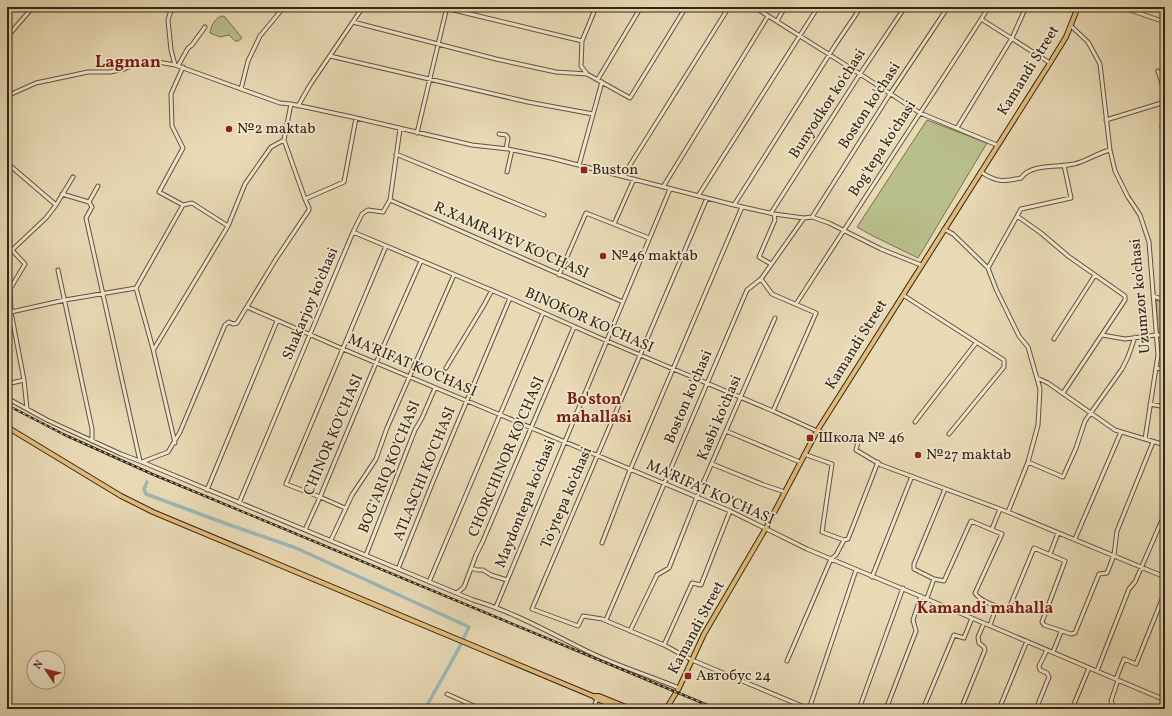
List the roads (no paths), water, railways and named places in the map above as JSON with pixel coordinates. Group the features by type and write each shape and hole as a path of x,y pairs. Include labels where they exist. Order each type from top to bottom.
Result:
{"main road":[{"name":"Kamandi Street","path":"668,708 711,622 766,528 817,431 1050,63 1071,26 1078,7"},
{"path":"7,427 121,496 153,512 456,638 621,709"},
{"path":"595,697 599,696 631,709"}],"street":[{"path":"7,37 33,7"},
{"path":"172,7 168,20 171,50 177,66"},
{"path":"241,89 248,61 260,36 284,7"},
{"path":"298,106 363,7"},
{"path":"441,7 582,41"},
{"path":"587,74 581,66 582,41 596,7"},
{"path":"598,80 641,7"},
{"path":"353,22 496,59 556,72 566,71 587,74 630,98 686,7"},
{"path":"623,176 729,7"},
{"path":"754,7 800,35 920,114 957,128 997,146"},
{"path":"776,21 785,7"},
{"path":"698,196 818,7"},
{"path":"734,205 829,54 861,7"},
{"name":"Bunyodkor ko'chasi","path":"771,264 759,257 775,220 773,214 860,74 905,7"},
{"name":"Boston ko'chasi","path":"812,217 890,94 948,7"},
{"name":"Bog'tepa ko'chasi","path":"796,304 989,7"},
{"path":"957,128 1012,38 1026,7"},
{"path":"1121,7 1165,22"},
{"path":"417,133 447,8"},
{"path":"663,187 768,16"},
{"path":"981,19 1050,63"},
{"name":"Uzumzor ko'chasi","path":"1071,26 1088,42 1100,64 1110,150 1115,171 1128,197 1140,215 1149,242 1158,355 1144,439"},
{"path":"177,66 188,48 192,45 205,27"},
{"path":"330,56 528,102 593,114"},
{"path":"7,96 36,83 88,72 110,72 124,69 140,62 158,62 183,67 280,103 356,118 472,145 512,150 579,165 773,214 804,218 812,217 829,223 881,249 921,265"},
{"path":"183,67 171,94 172,126 183,148 159,192 183,205 192,203 228,226"},
{"path":"1158,71 1165,93"},
{"path":"579,165 602,82"},
{"path":"1106,120 1165,102"},
{"path":"141,462 168,452 175,443 225,325 229,322 233,324 237,323 276,259 310,208 284,140 291,104"},
{"path":"305,198 344,182 356,118"},
{"path":"1165,125 1162,126 1165,136"},
{"path":"390,200 400,129"},
{"path":"499,134 508,138 506,149"},
{"path":"153,349 228,226 245,184 272,147 284,140"},
{"path":"507,172 512,150"},
{"path":"981,172 992,179 1006,181 1021,178 1024,174 1042,167 1075,164 1110,150"},
{"path":"396,154 544,215"},
{"path":"7,163 56,205"},
{"path":"988,268 1021,209 1071,198 1064,166"},
{"path":"12,250 46,218 56,205 73,177"},
{"path":"614,224 634,179"},
{"path":"89,202 98,186"},
{"name":"Maydontepa ko'chasi","path":"496,607 670,188"},
{"path":"62,194 89,202 92,207 86,218 141,462"},
{"name":"To'ytepa ko'chasi","path":"606,620 583,616 578,626 532,609 707,198"},
{"name":"Shakarjoy ko'chasi","path":"239,503 353,232 362,214 368,210 383,212 390,200"},
{"name":"R.XAMRAYEV KO'CHASI","path":"390,200 623,302"},
{"path":"175,443 153,349 136,288 183,205"},
{"path":"602,543 630,470 742,207"},
{"path":"559,275 586,213 649,238"},
{"path":"1016,216 1068,256 1125,296 1125,300 1063,394"},
{"name":"Boston ko'chasi","path":"606,620 747,290 761,279 804,218"},
{"path":"944,229 953,234 988,268 996,289 1019,336 1028,347 1040,389 1039,418 1028,462 1008,512"},
{"name":"BINOKOR KO'CHASI","path":"353,232 492,290 607,342 674,369 817,431 830,436 858,442 856,450 878,462"},
{"path":"7,245 25,264 10,289 11,312 24,380 27,409"},
{"path":"345,508 286,484 386,246"},
{"name":"CHINOR KO'CHASI","path":"305,530 421,261"},
{"path":"58,270 92,429 92,441"},
{"path":"331,540 356,487 376,459 387,428 454,274"},
{"path":"1054,339 1095,275"},
{"path":"761,279 772,294 816,313 773,411"},
{"path":"11,312 65,300 136,288"},
{"path":"446,368 492,290"},
{"path":"903,296 1004,360 1004,367 949,434"},
{"path":"1153,296 1165,300"},
{"name":"ATLASCHI KO'CHASI","path":"398,569 510,298"},
{"name":"MA'RIFAT KO'CHASI","path":"247,307 435,388 730,511 800,546 872,577 927,598 1165,700"},
{"path":"429,582 542,313"},
{"name":"Kasbi ko'chasi","path":"630,630 657,575 669,568 697,497 775,318"},
{"path":"207,490 277,320"},
{"name":"CHORCHINOR KO'CHASI","path":"457,593 464,587 574,327"},
{"path":"1102,335 1125,339 1156,334 1165,335"},
{"path":"1028,462 1063,477 1090,413 1122,369 1128,357 1134,337"},
{"path":"914,422 976,343"},
{"path":"1157,368 1165,370"},
{"path":"1037,378 1048,383 1115,430 1165,445"},
{"path":"7,384 24,380"},
{"name":"BOG'ARIQ KO'CHASI","path":"366,555 415,430 435,388"},
{"path":"7,398 47,420 92,441 429,582 496,607 544,628 590,653 679,688"},
{"path":"1150,404 1165,408"},
{"path":"726,431 800,462"},
{"path":"1074,539 1121,432"},
{"path":"945,489 914,564 914,569 934,579 944,581 971,521 1002,534 975,593 978,598 997,606 1006,608 1010,606 1034,548 1065,561 1042,622 1044,625 1061,632 1068,634 1074,633 1099,574 1107,572 1114,555 1117,531 1153,442"},
{"path":"804,454 832,464 822,532 844,540"},
{"path":"787,661 831,559 836,556 844,540 848,539 878,462 881,465 1008,512 1165,577"},
{"path":"712,464 785,492"},
{"path":"872,577 912,476"},
{"path":"992,530 1000,509"},
{"path":"664,645 692,584 701,585 730,511"},
{"path":"1097,671 1129,589 1135,582 1165,513"},
{"path":"1050,554 1058,533"},
{"path":"471,568 483,570 491,575 507,580"},
{"path":"606,620 664,645 692,660 810,709 856,570"},
{"path":"927,598 934,579"},
{"path":"859,709 903,588"},
{"path":"1114,709 1111,701 1124,659 1136,664 1165,592"},
{"path":"886,709 916,631 913,620 921,596"},
{"path":"990,625 997,606"},
{"path":"923,709 954,635 964,638 972,618"},
{"path":"961,709 985,650 979,643 978,637 984,623"},
{"path":"1053,652 1061,632"},
{"path":"999,709 1027,641"},
{"path":"1036,709 1049,677 1047,673 1040,670 1039,666 1047,650"},
{"path":"1072,709 1089,668"},
{"path":"1161,698 1165,687"},
{"path":"447,694 481,709"},
{"path":"593,709 595,697"}],"waterway":[{"path":"147,482 144,489 146,494 296,548 469,627 425,709"}],"railway":[{"path":"7,405 65,435 152,474 717,709"}],"place":[{"name":"№2 maktab","path":"229,129"},
{"name":"Buston","path":"584,170"},
{"name":"№46 maktab","path":"603,256"},
{"name":"Школа № 46","path":"810,438"},
{"name":"№27 maktab","path":"918,455"},
{"name":"Автобус 24","path":"688,676"}],"district":[{"name":"Lagman","path":"128,62"},
{"name":"Bo'ston mahallasi","path":"594,409"},
{"name":"Kamandi mahalla","path":"985,609"}]}
